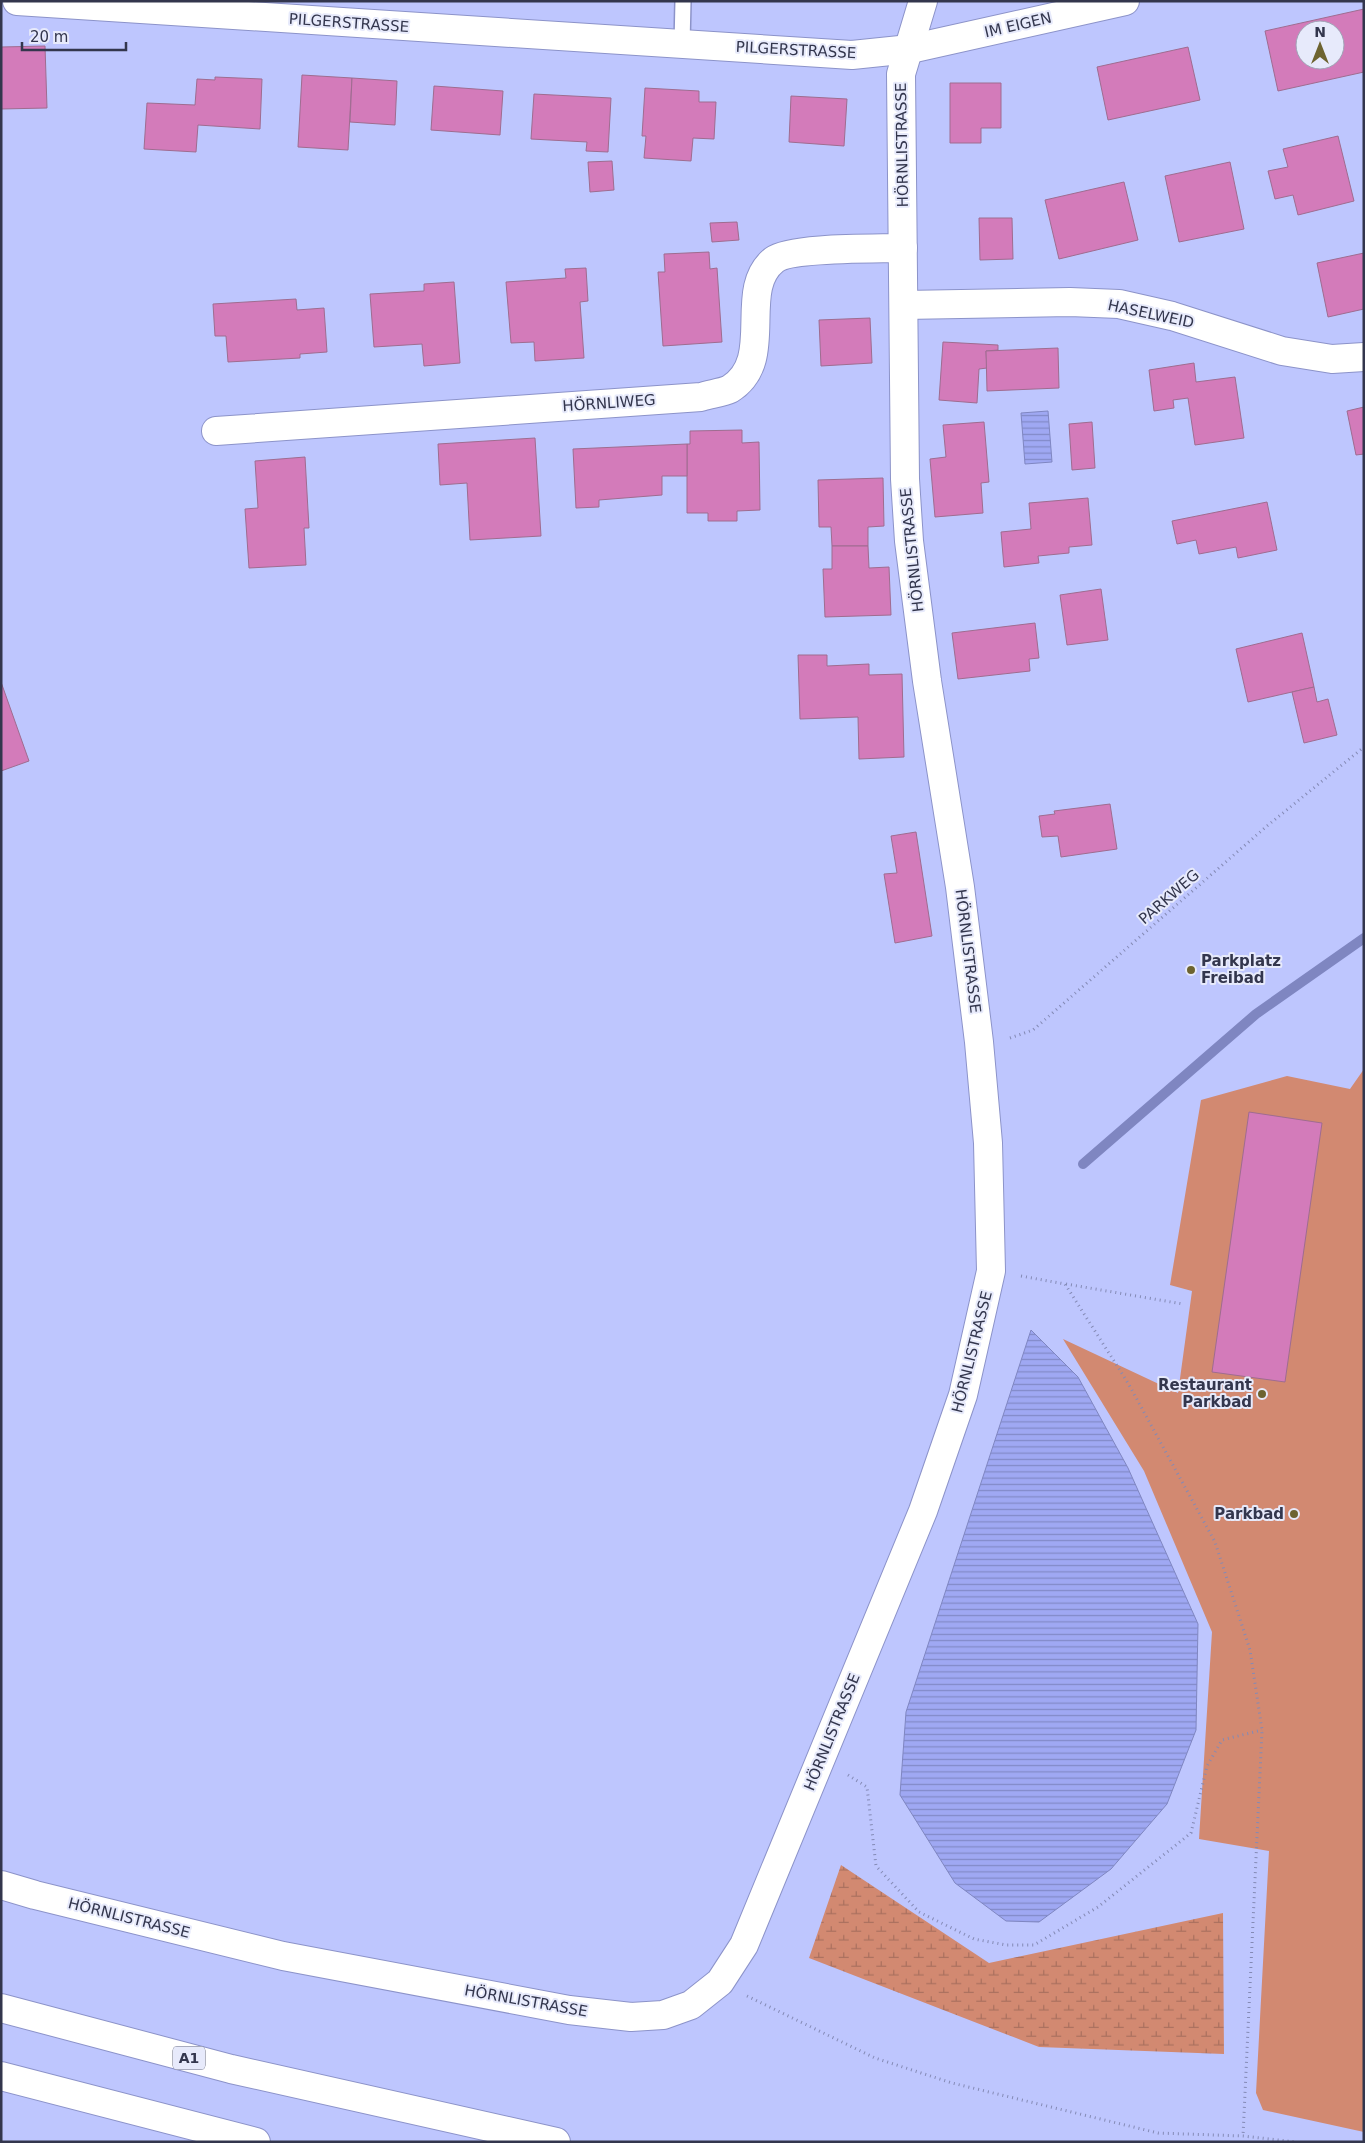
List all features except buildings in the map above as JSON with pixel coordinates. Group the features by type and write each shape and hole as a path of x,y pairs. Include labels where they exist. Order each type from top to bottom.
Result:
{"main road":[{"name":"PILGERSTRASSE","path":"17,1 852,55 910,49"},
{"name":"HÖRNLISTRASSE","path":"1,1885 283,1956 569,2010 632,2018 663,2014 691,2005 720,1982 744,1945 923,1511 963,1395 992,1272 988,1144 979,1042 960,888 927,680 909,541 905,479 901,74 923,1"},
{"name":"IM EIGEN","path":"910,49 1125,1"},
{"name":"HÖRNLIWEG","path":"216,432 701,397 730,389 748,371 755,345 756,301 761,277 774,260 797,253 903,248"},
{"name":"HASELWEID","path":"904,305 1070,302 1119,304 1172,316 1282,351 1332,359 1364,357"},
{"name":"A1","path":"1,2008 231,2069 556,2142"},
{"path":"1,2076 256,2142"}],"lane":[{"path":"682,44 683,1"}],"path":[{"name":"PARKWEG","path":"979,1042 1016,1037 1032,1030 1267,826 1364,747"},
{"path":"992,1272 1183,1304"},
{"path":"1065,1284 1128,1383 1215,1542 1250,1650 1262,1730 1243,2136"},
{"path":"822,1756 867,1787 876,1866 919,1912 974,1939 1006,1945 1034,1945 1098,1907 1191,1833 1207,1766 1222,1740 1262,1730"},
{"path":"720,1982 875,2058 952,2083 1158,2133 1243,2136 1296,2142"}],"green space":[{"name":"Parkbad","path":"1364,1069 1364,2132 1263,2110 1256,2093 1269,1851 1199,1839 1212,1632 1144,1471 1063,1339 1178,1393 1192,1291 1170,1285 1201,1100 1287,1076 1350,1089"},
{"path":"841,1865 989,1963 1223,1913 1224,2054 1039,2047 809,1958"}],"water":[{"path":"1048,411 1052,462 1025,464 1021,413"},
{"path":"1031,1330 1078,1377 1128,1468 1198,1624 1196,1730 1167,1804 1111,1869 1039,1922 1006,1921 955,1883 900,1795 906,1712"}],"waterway":[{"path":"1083,1164 1256,1014 1364,938"}],"place":[{"name":"Parkplatz Freibad","path":"1191,970"},
{"name":"Restaurant Parkbad","path":"1262,1394"},
{"name":"Parkbad","path":"1294,1514"}]}
